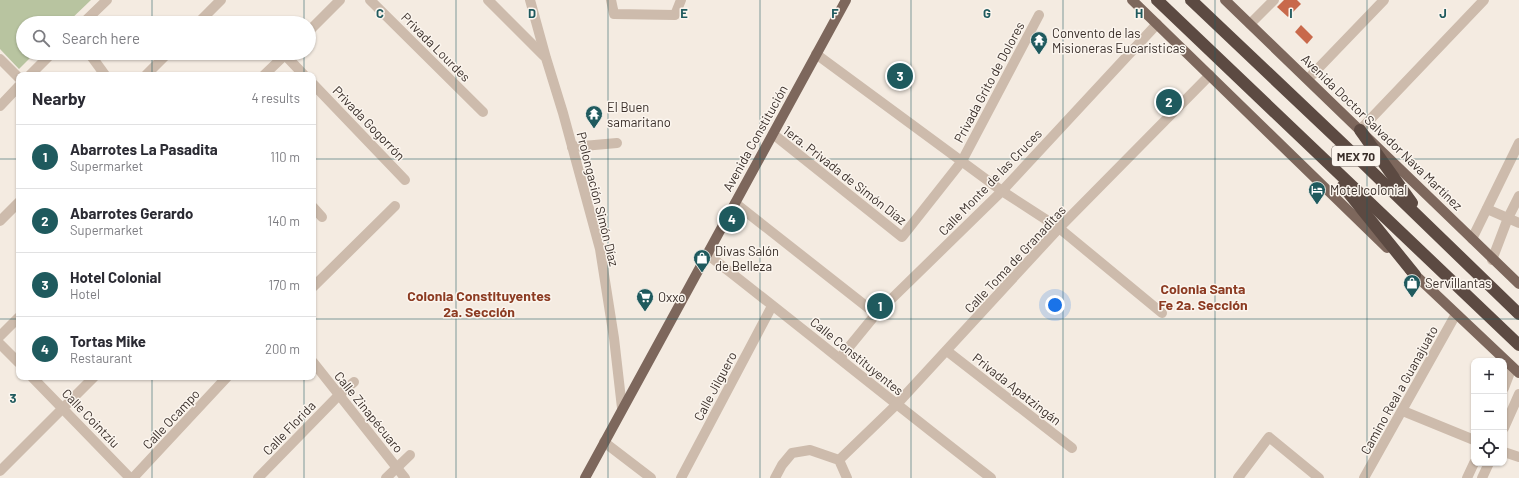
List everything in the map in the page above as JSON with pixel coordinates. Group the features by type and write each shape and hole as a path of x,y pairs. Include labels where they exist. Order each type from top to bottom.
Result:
{"highway":[{"name":"MEX 70","path":"1191,0 1519,314"},
{"name":"MEX 70","path":"1160,3 1519,345"},
{"path":"1360,130 1432,230"},
{"path":"1311,146 1415,275"}],"main road":[{"name":"Avenida Constitución","path":"585,478 846,0"},
{"path":"1132,0 1415,275 1516,370"},
{"name":"Avenida Doctor Salvador Nava Martínez","path":"1225,0 1308,79 1492,260 1519,284"}],"street":[{"path":"90,16 107,0"},
{"path":"205,16 221,0"},
{"path":"316,24 340,0"},
{"name":"Privada Lourdes","path":"370,0 483,112"},
{"path":"488,0 546,58"},
{"name":"Prolongación Simón Díaz","path":"530,0 600,249 614,338 622,408"},
{"path":"611,0 614,14 675,15 681,0"},
{"path":"1250,24 1274,0"},
{"path":"1308,79 1384,0"},
{"path":"1360,130 1484,0"},
{"name":"Privada Grito de Dolores","path":"902,237 962,161 1039,15"},
{"name":"Calle Monte de las Cruces","path":"840,358 876,314 1002,191 1157,24"},
{"path":"816,54 1002,191 1059,228 1162,313"},
{"path":"0,59 16,75"},
{"path":"33,72 45,60"},
{"path":"94,60 103,72"},
{"path":"149,72 161,60"},
{"path":"267,72 280,60"},
{"path":"291,60 301,72"},
{"name":"Calle Toma de Granaditas","path":"839,460 896,405 1059,228 1210,76"},
{"name":"Privada Gogorrón","path":"316,87 405,180"},
{"path":"0,106 16,89"},
{"name":"1era. Privada de Simón Díaz","path":"772,134 902,237"},
{"path":"572,147 617,143"},
{"path":"1472,239 1519,143"},
{"path":"1492,260 1508,218 1519,196"},
{"path":"735,203 876,314"},
{"path":"0,221 16,205"},
{"path":"316,284 396,206"},
{"path":"1487,208 1519,222"},
{"path":"316,210 322,216"},
{"name":"Calle Constituyentes","path":"707,254 840,358 896,405 991,478"},
{"name":"Calle Jilguero","path":"681,478 772,306"},
{"name":"Camino Real a Guanajuato","path":"1364,478 1403,411 1456,314"},
{"path":"0,336 16,320"},
{"path":"0,344 16,360"},
{"name":"Privada Apatzingán","path":"947,351 1072,448"},
{"name":"Calle Zinapécuaro","path":"316,366 405,478"},
{"path":"1507,384 1516,370"},
{"name":"Calle Cointziu","path":"35,380 132,478"},
{"path":"0,471 62,407 91,380"},
{"name":"Calle Ocampo","path":"132,478 224,380"},
{"name":"Calle Florida","path":"258,478 339,395 354,382"},
{"path":"1507,421 1519,394"},
{"path":"1403,411 1471,439"},
{"path":"1238,478 1269,437 1307,474 1319,478"},
{"path":"604,442 651,478"},
{"path":"775,478 782,465 792,452 810,450 839,460 847,478"},
{"path":"1507,453 1519,457"},
{"path":"386,478 410,455"},
{"path":"1467,478 1472,466"},
{"path":"1482,478 1487,466"}],"green space":[{"path":"0,0 91,0 74,16 16,16 16,60 28,60 19,69 0,49"}],"building":[{"path":"1284,0 1297,0 1301,4 1288,17 1277,7"},
{"path":"1301,25 1313,37 1307,44 1295,32"}],"place":[{"name":"Convento de las Misioneras Eucaristicas","path":"1039,55"},
{"name":"Hotel Colonial","path":"900,76"},
{"name":"Abarrotes Gerardo","path":"1169,102"},
{"name":"El Buen samaritano","path":"594,129"},
{"name":"Motel colonial","path":"1317,205"},
{"name":"Tortas Mike","path":"732,219"},
{"name":"Divas Salón de Belleza","path":"702,273"},
{"name":"Servillantas","path":"1412,298"},
{"name":"Abarrotes La Pasadita","path":"880,306"},
{"name":"Oxxo","path":"645,312"}],"district":[{"name":"Colonia Santa Fe 2a. Sección","path":"1203,296"},
{"name":"Colonia Constituyentes 2a. Sección","path":"479,304"}]}
